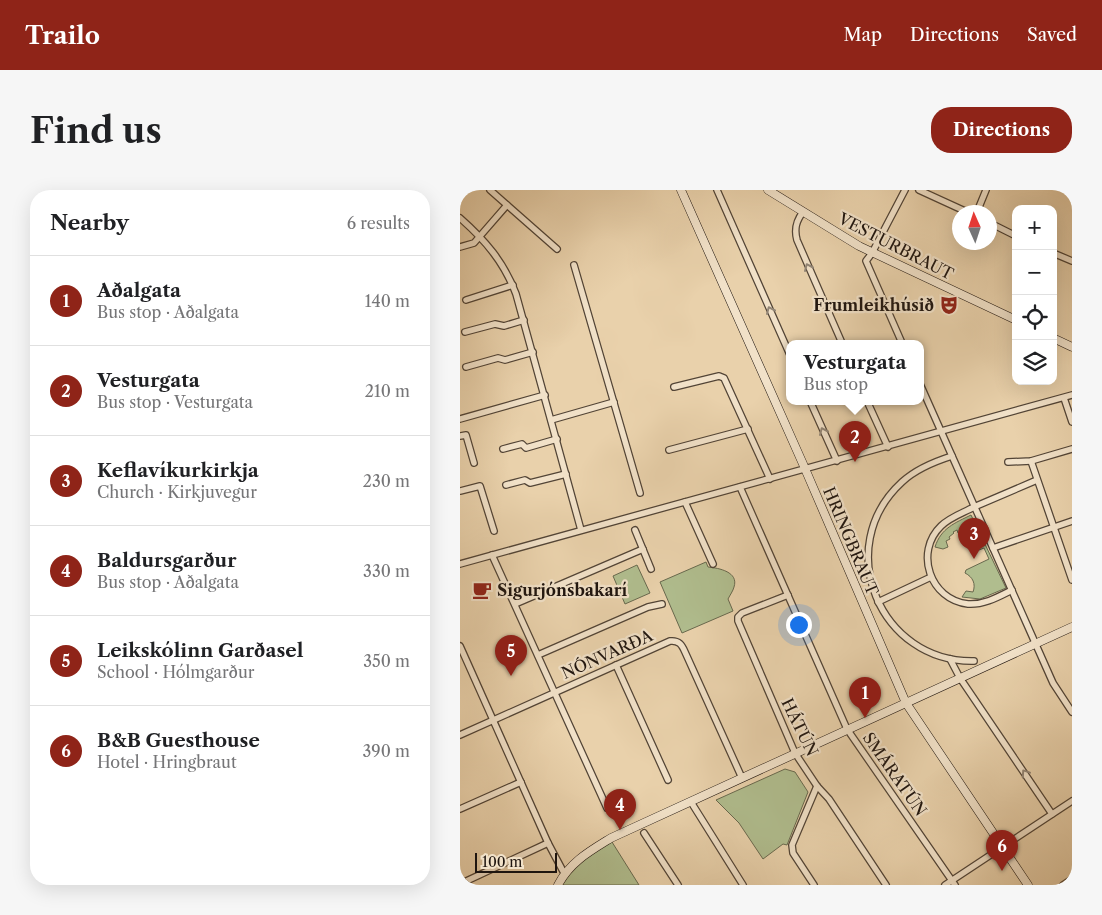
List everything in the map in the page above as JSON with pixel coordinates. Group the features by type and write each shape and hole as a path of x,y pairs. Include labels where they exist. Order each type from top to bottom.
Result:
{"street":[{"path":"490,190 557,249"},
{"name":"HRINGBRAUT","path":"681,190 906,703 1028,885"},
{"path":"717,190 786,346"},
{"name":"VESTURBRAUT","path":"768,190 872,253 1012,318"},
{"path":"901,340 866,261 905,190"},
{"path":"919,190 952,205"},
{"path":"980,205 986,190"},
{"path":"460,248 474,243 507,205"},
{"path":"804,212 796,222 796,237 841,340"},
{"path":"460,218 481,236 496,255 513,285 582,530"},
{"path":"997,226 1012,234"},
{"path":"1057,255 1072,261"},
{"path":"574,265 640,493"},
{"path":"466,300 513,285"},
{"path":"465,332 495,324 504,326 524,320"},
{"path":"1057,340 1072,347"},
{"path":"466,367 498,358 505,360 533,352"},
{"path":"674,387 717,377 722,377 726,380 770,478"},
{"path":"924,393 1053,683 1072,712"},
{"path":"460,419 544,395"},
{"path":"460,564 1072,395"},
{"path":"1064,398 1072,422"},
{"path":"551,420 614,402"},
{"path":"812,405 837,461"},
{"path":"869,405 888,447"},
{"path":"669,450 748,429"},
{"path":"460,436 466,435 474,464"},
{"path":"503,450 522,444 526,448 557,439"},
{"path":"1008,462 1031,461 1072,449"},
{"path":"952,456 924,466 895,488 880,510 870,536 868,558 871,581 878,602 887,618 906,638 930,653 950,659 974,661"},
{"path":"1031,461 1072,580"},
{"path":"506,485 525,480 530,483 566,474"},
{"path":"1012,590 986,602 974,604 952,599 943,593 931,577 927,554 932,537 939,527 949,519 1038,480"},
{"path":"460,491 480,486 494,531"},
{"name":"SMÁRATÚN","path":"740,487 847,729 954,883"},
{"path":"685,502 713,564"},
{"path":"993,548 1072,520"},
{"path":"634,530 651,569"},
{"path":"515,604 643,549"},
{"path":"492,555 607,808"},
{"path":"878,602 931,577"},
{"name":"HÁTÚN","path":"788,595 742,613 738,620 795,753 816,786 829,799 886,885"},
{"path":"538,655 648,607 662,604"},
{"path":"558,885 564,873 586,854 612,838 1072,627"},
{"name":"NÓNVARÐA","path":"460,736 670,641 680,643 685,652 742,778"},
{"path":"460,646 548,843 564,873"},
{"path":"950,659 960,678 1052,814"},
{"path":"616,665 668,780"},
{"path":"460,809 521,782"},
{"path":"814,885 793,852 792,845 816,786"},
{"path":"945,885 954,883 1002,847 1072,801"},
{"path":"691,802 743,885"},
{"path":"644,833 678,885"},
{"path":"460,884 548,843"},
{"path":"1063,885 1072,879"}],"green space":[{"path":"971,515 1006,588 980,599 962,597 966,591 973,592 974,589 973,581 965,573 966,570 989,559 984,548 979,550 968,530 958,533 957,530 953,532 949,537 950,539 946,541 948,547 943,549 935,547 945,531"},
{"path":"706,562 708,567 727,572 734,578 734,587 728,599 733,611 682,633 660,582"},
{"path":"637,565 650,593 625,604 613,576"},
{"path":"785,769 795,772 808,792 787,845 783,844 763,859 739,823 716,800"},
{"path":"612,842 639,885 562,885 572,871 584,860"}],"place":[{"name":"Frumleikhúsið","path":"949,305"},
{"name":"Vesturgata","path":"855,462"},
{"name":"Keflavíkurkirkja","path":"974,559"},
{"name":"Sigurjónsbakarí","path":"482,590"},
{"name":"Leikskólinn Garðasel","path":"511,676"},
{"name":"Aðalgata","path":"865,718"},
{"name":"Baldursgarður","path":"620,830"},
{"name":"B&B Guesthouse","path":"1002,871"}]}
